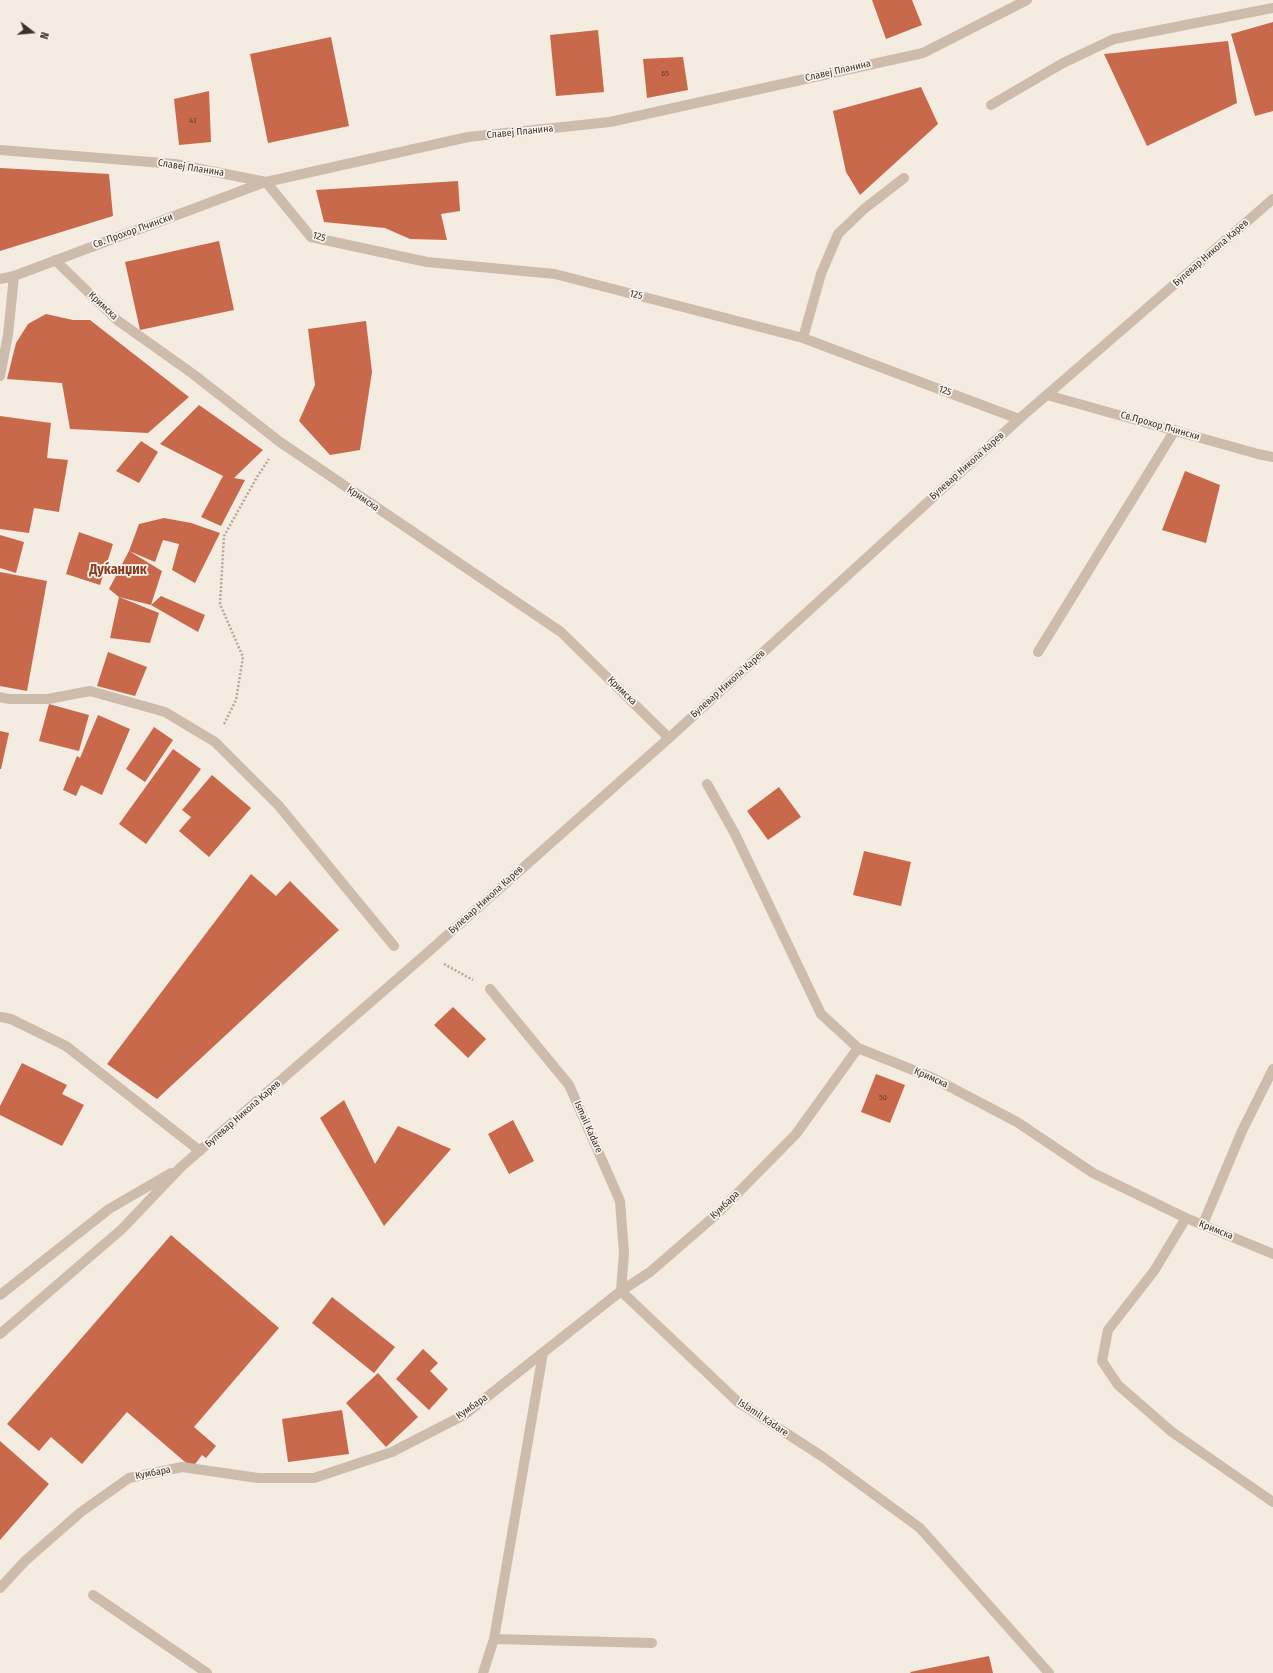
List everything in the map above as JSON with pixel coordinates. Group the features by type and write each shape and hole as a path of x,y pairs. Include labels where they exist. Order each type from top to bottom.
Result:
{"street":[{"name":"Славеј Планина","path":"0,150 175,164 266,182 468,137 610,122 923,53 1027,0"},
{"path":"991,105 1063,63 1114,39 1273,8"},
{"path":"803,338 821,274 838,234 864,209 904,178"},
{"name":"Св. Прохор Пчински","path":"0,279 14,276 266,182"},
{"name":"125","path":"266,182 311,237 427,262 555,274 803,338 1019,419"},
{"name":"Булевар Никола Карев","path":"1,1333 122,1229 181,1167 426,954 668,738 1019,419 1273,199"},
{"name":"Кримска","path":"55,260 117,320 193,374 280,442 560,632 668,738"},
{"path":"0,376 8,335 14,276"},
{"name":"Св.Прохор Пчински","path":"1047,395 1258,454 1273,456"},
{"path":"1038,652 1175,430"},
{"path":"0,696 8,699 48,699 90,690 165,712 215,742 279,806 394,946"},
{"name":"Кримска","path":"707,784 741,848 821,1014 858,1048 940,1082 1017,1122 1093,1173 1186,1218 1273,1254"},
{"name":"Ismail Kadare","path":"490,989 570,1085 611,1179 620,1201 624,1253 621,1290"},
{"path":"0,1017 12,1019 66,1046 200,1151"},
{"name":"Кумбара","path":"0,1588 26,1561 81,1512 129,1478 182,1467 258,1478 314,1478 392,1452 464,1415 621,1290 650,1272 717,1214 791,1139 858,1048"},
{"path":"1203,1224 1242,1130 1273,1069"},
{"name":"Булевар Никола Карев","path":"0,1295 109,1210 181,1167"},
{"path":"1186,1218 1154,1271 1108,1330 1102,1361 1118,1385 1172,1432 1273,1502"},
{"name":"Islamil Kadare","path":"621,1290 738,1402 823,1457 920,1528 1049,1673"},
{"path":"483,1673 494,1639 543,1352"},
{"path":"93,1595 207,1673"},
{"path":"494,1639 652,1643"}],"path":[{"path":"215,742 236,700 243,657 220,604 224,536 257,477 280,442"},
{"path":"426,954 490,989"}],"building":[{"path":"872,0 912,0 922,25 886,39"},
{"path":"1273,22 1273,111 1255,116 1231,34"},
{"path":"598,30 604,92 556,96 550,35"},
{"path":"331,37 349,126 268,143 250,54"},
{"path":"1228,41 1237,103 1147,146 1104,54"},
{"path":"683,57 688,90 647,98 643,59"},
{"path":"921,87 938,124 860,195 846,172 833,111"},
{"path":"209,91 211,142 179,145 174,99"},
{"path":"0,168 109,174 113,216 0,251"},
{"path":"458,181 460,211 441,214 447,240 410,239 385,228 324,222 316,190"},
{"path":"219,241 234,310 140,330 125,262"},
{"path":"46,314 73,320 90,320 189,397 148,433 70,429 62,383 7,379 16,343 28,324"},
{"path":"366,321 372,372 360,450 330,455 299,421 315,385 308,329"},
{"path":"199,405 263,450 234,478 245,480 221,526 201,517 223,476 160,444"},
{"path":"0,416 51,423 47,458 68,460 59,512 34,508 29,533 0,529"},
{"path":"141,441 158,452 139,483 116,471"},
{"path":"1185,471 1220,485 1206,543 1162,530"},
{"path":"164,518 191,523 220,533 195,583 172,570 179,544 163,540 155,562 129,551 139,524"},
{"path":"79,532 113,544 100,585 66,574"},
{"path":"0,535 24,542 16,573 0,568"},
{"path":"129,551 162,571 151,605 119,597 109,589"},
{"path":"0,572 47,581 27,691 0,686"},
{"path":"161,596 205,615 198,632 151,605"},
{"path":"119,597 159,613 150,643 110,638"},
{"path":"108,652 147,667 135,696 97,686"},
{"path":"49,704 89,715 79,751 39,741"},
{"path":"98,715 130,729 102,795 81,785 76,796 63,790 77,756 80,758"},
{"path":"154,727 173,740 145,782 126,769"},
{"path":"0,731 9,733 1,769 0,769"},
{"path":"173,749 201,769 146,844 119,824"},
{"path":"212,775 251,808 209,857 179,831 191,817 182,810"},
{"path":"779,787 801,817 768,840 747,811"},
{"path":"864,851 911,862 901,906 853,895"},
{"path":"251,874 276,896 290,881 339,930 157,1099 107,1064"},
{"path":"453,1007 486,1039 468,1058 434,1025"},
{"path":"22,1063 67,1085 62,1094 84,1105 62,1146 0,1115 0,1106"},
{"path":"876,1074 905,1085 890,1123 861,1112"},
{"path":"344,1100 375,1164 398,1126 451,1149 384,1226 320,1118"},
{"path":"513,1120 534,1161 509,1174 488,1134"},
{"path":"171,1235 279,1328 194,1427 216,1446 206,1458 202,1455 192,1468 127,1412 82,1464 51,1437 39,1451 7,1424"},
{"path":"332,1297 395,1347 374,1373 312,1323"},
{"path":"423,1349 438,1363 430,1371 448,1389 429,1410 396,1379"},
{"path":"378,1373 418,1417 386,1447 346,1403"},
{"path":"342,1410 349,1454 288,1462 282,1419"},
{"path":"0,1441 49,1484 0,1540"},
{"path":"989,1656 993,1673 910,1672"}],"district":[{"name":"Дуќанџик","path":"118,570"}]}
